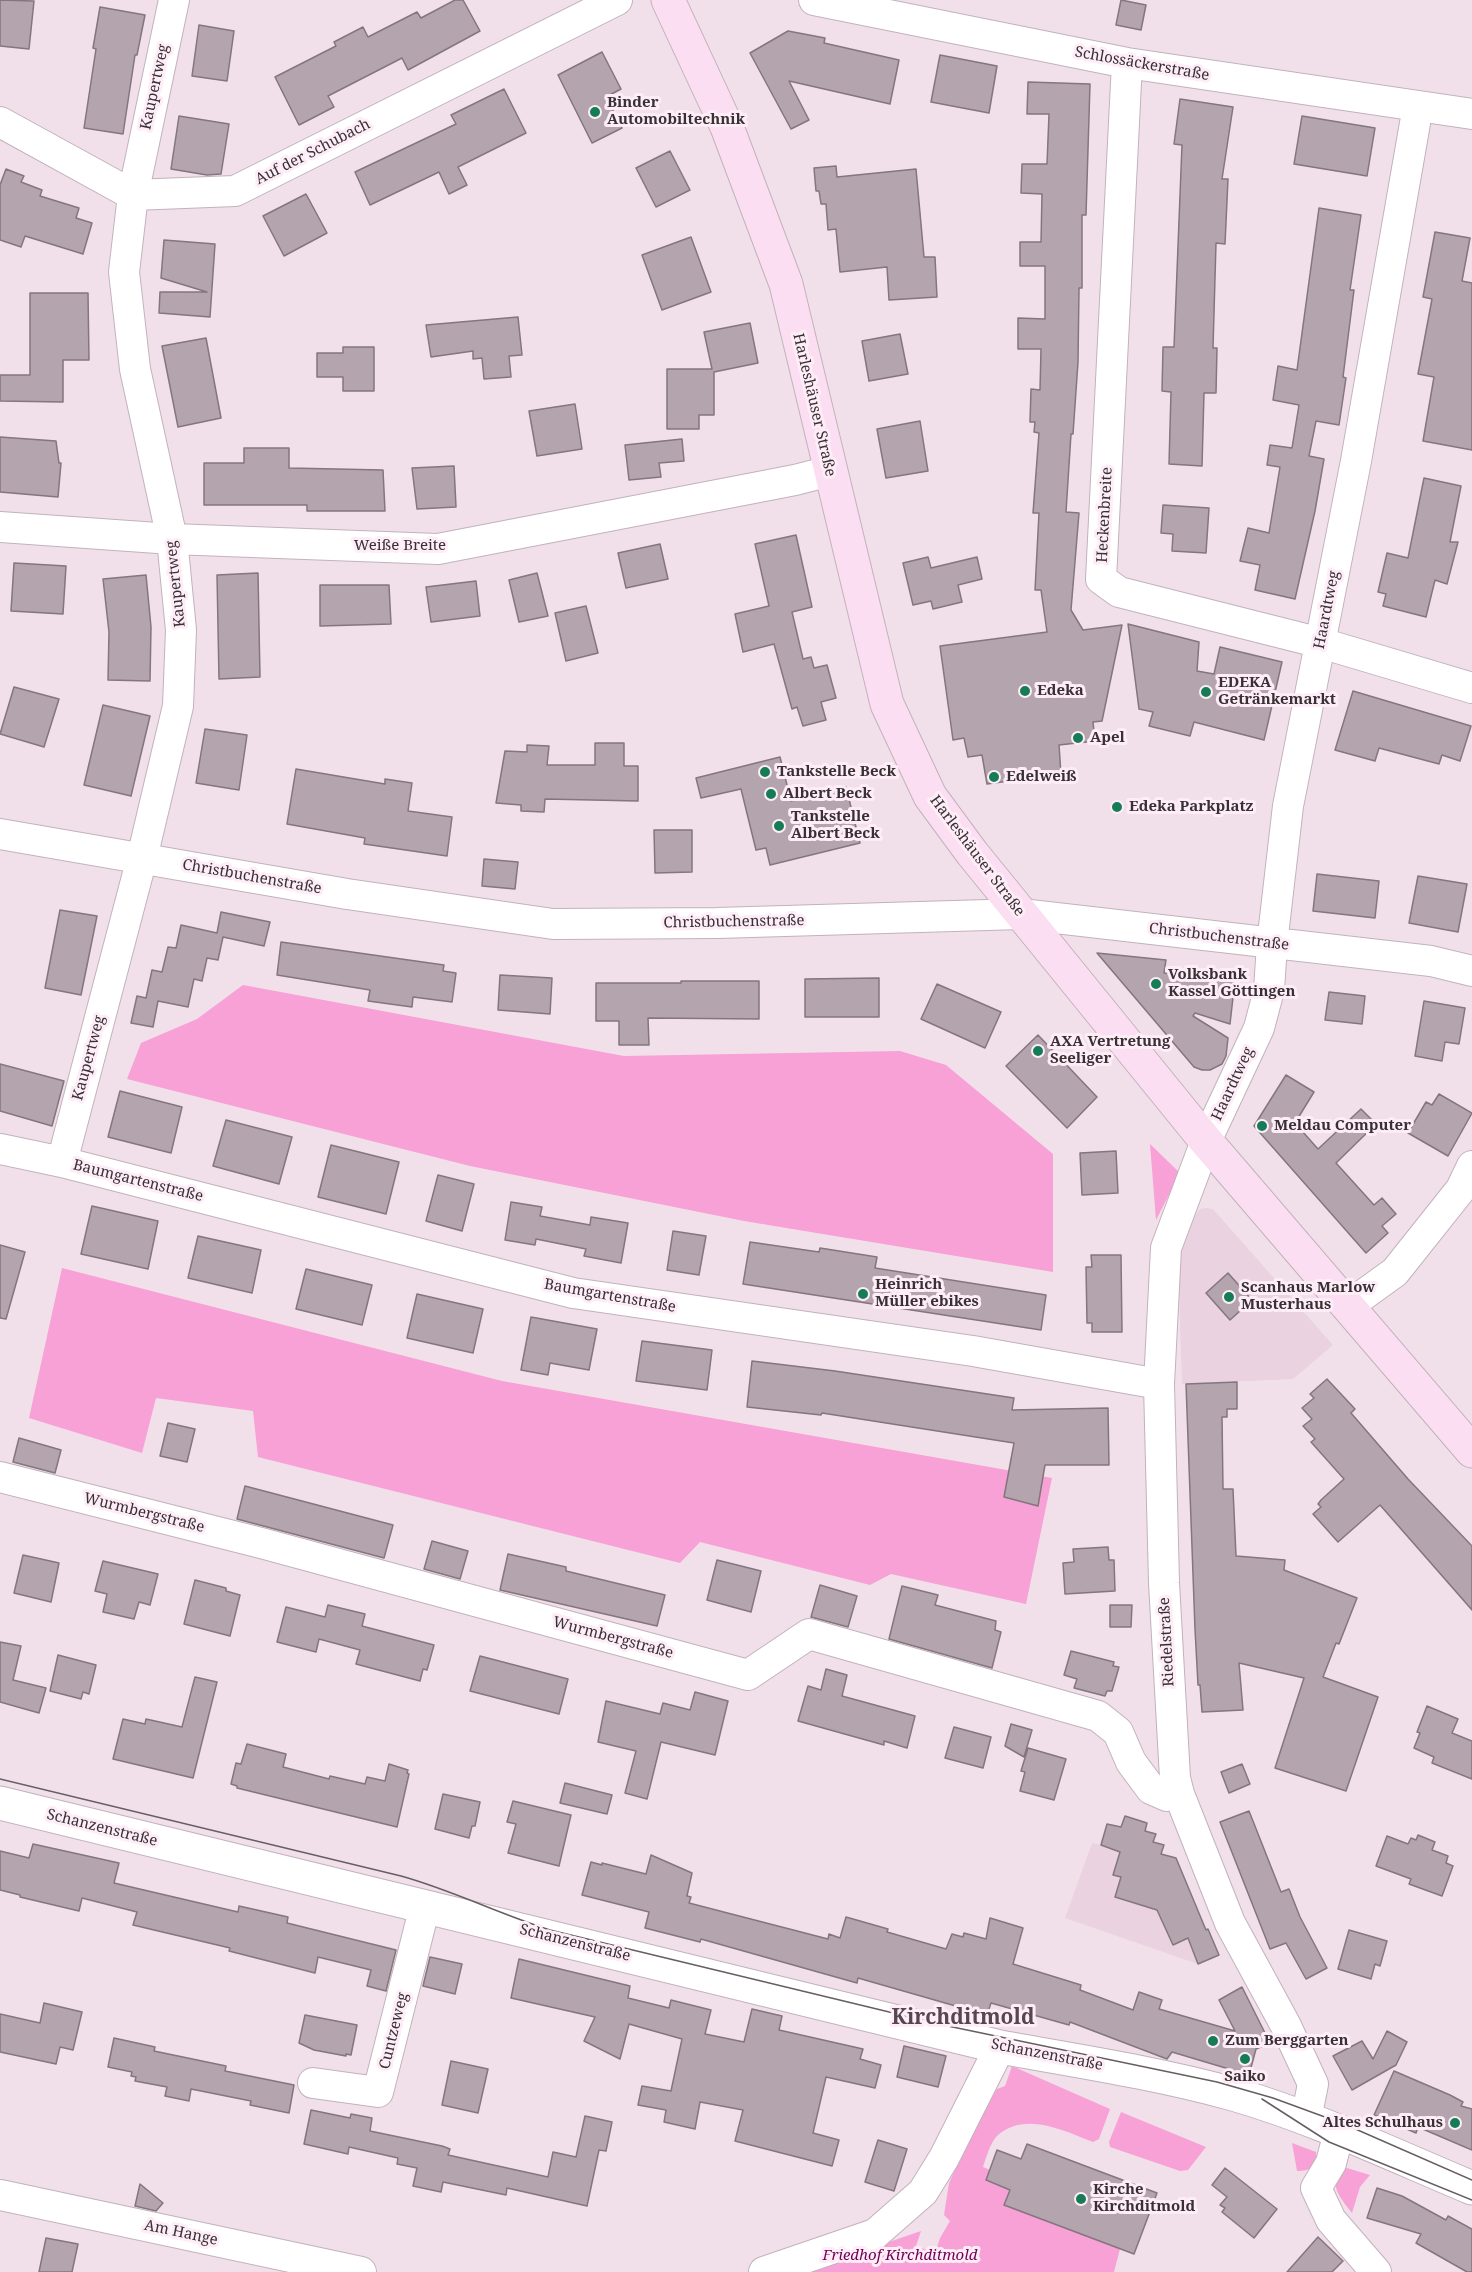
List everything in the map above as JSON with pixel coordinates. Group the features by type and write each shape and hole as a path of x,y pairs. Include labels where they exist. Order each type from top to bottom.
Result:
{"main road":[{"name":"Harleshäuser Straße","path":"668,0 727,127 786,284 887,704 930,796 972,853 1206,1141 1472,1451"}],"street":[{"name":"Kaupertweg","path":"62,1162 142,858 178,706 181,630 172,539 135,369 124,272 133,195 174,0"},
{"name":"Auf der Schubach","path":"133,195 235,191 617,0"},
{"name":"Schlossäckerstraße","path":"814,0 1127,63 1472,114"},
{"name":"Heckenbreite","path":"1127,63 1101,579 1119,592 1321,643 1472,688"},
{"name":"Haardtweg","path":"1206,1141 1259,1028 1269,990 1288,806 1356,460 1418,106"},
{"path":"0,122 133,195"},
{"name":"Weiße Breite","path":"0,527 172,539 438,549 795,480 830,471"},
{"name":"Christbuchenstraße","path":"0,834 347,894 553,924 717,923 1021,914 1431,961 1472,971"},
{"name":"Riedelstraße","path":"1206,1141 1166,1248 1158,1384 1164,1583 1175,1778 1179,1794 1230,1923 1286,2026 1313,2084 1306,2119"},
{"name":"Baumgartenstraße","path":"0,1149 62,1162 573,1293 972,1351 1158,1384"},
{"path":"1348,1306 1395,1272 1461,1189 1472,1166"},
{"name":"Wurmbergstraße","path":"0,1477 261,1543 748,1675 809,1634 1098,1716 1118,1732 1131,1762 1151,1789 1167,1796 1179,1794"},
{"name":"Schanzenstraße","path":"0,1803 1000,2047 1151,2074 1233,2094 1306,2119 1472,2188"},
{"name":"Cuntzeweg","path":"313,2083 378,2092 425,1906"},
{"path":"764,2272 875,2234 923,2193 944,2158 1000,2047"},
{"path":"1339,2132 1331,2163 1316,2188 1331,2220 1376,2272"},
{"name":"Am Hange","path":"0,2195 361,2272"}],"shaded area":[{"path":"1200,1209 1213,1209 1333,1345 1293,1379 1182,1384 1178,1260 1184,1238 1196,1214"},
{"path":"1125,1816 1147,1823 1145,1831 1156,1834 1154,1842 1164,1845 1161,1854 1206,1930 1208,1929 1219,1955 1198,1964 1065,1918 1092,1843 1101,1845 1107,1824 1121,1827"}],"green space":[{"path":"243,985 624,1056 900,1051 946,1065 1053,1154 1053,1272 744,1221 470,1166 127,1079 141,1043 197,1019"},
{"path":"1150,1144 1180,1173 1156,1220"},
{"path":"62,1268 502,1381 1052,1478 1026,1604 891,1574 870,1585 700,1542 680,1563 258,1457 253,1411 156,1398 142,1453 29,1418"},
{"name":"Friedhof Kirchditmold","path":"1012,2066 1110,2109 1099,2139 1093,2142 1044,2125 1019,2125 1007,2129 996,2137 988,2151 983,2167 990,2170 986,2181 1010,2190 1004,2205 1120,2249 1114,2272 802,2272 921,2231 916,2246 935,2253 940,2238 950,2221 944,2215 949,2183 972,2132 997,2089 1005,2086"},
{"path":"1121,2112 1206,2147 1188,2170 1180,2171 1110,2147 1109,2142"},
{"path":"1292,2143 1316,2152 1316,2161 1312,2167 1297,2171"},
{"path":"1347,2168 1370,2175 1360,2187 1352,2213 1340,2196 1336,2184 1340,2173"}],"building":[{"path":"0,0 34,1 29,49 0,46"},
{"path":"455,0 463,0 480,31 408,70 402,58 328,96 334,107 299,125 275,77 336,46 334,42 363,27 368,37 417,12 421,18"},
{"path":"1121,0 1146,5 1141,30 1116,25"},
{"path":"100,7 145,15 137,55 135,55 123,134 84,128"},
{"path":"199,25 234,31 227,81 192,76"},
{"path":"788,31 825,38 824,43 899,60 890,104 789,81 809,120 791,129 750,53"},
{"name":"Binder Automobiltechnik","path":"602,52 621,89 606,97 622,128 592,143 558,75"},
{"path":"940,55 997,66 989,113 931,102"},
{"path":"1028,82 1090,84 1086,215 1082,215 1082,288 1079,288 1078,362 1066,512 1079,513 1071,610 1083,630 1122,625 1102,721 1093,722 1095,741 1059,745 1061,774 987,784 982,755 968,757 964,738 953,740 940,646 1047,632 1041,590 1035,590 1039,513 1033,513 1039,433 1034,432 1035,422 1030,422 1031,389 1040,390 1041,349 1018,349 1018,318 1045,319 1045,266 1020,266 1020,242 1041,242 1042,194 1021,193 1022,164 1047,164 1049,114 1027,114"},
{"path":"504,89 526,133 458,167 467,185 449,194 439,172 370,205 355,172 456,124 451,115"},
{"path":"1180,99 1233,107 1222,179 1228,179 1225,244 1216,243 1213,348 1217,348 1216,393 1204,393 1202,466 1169,464 1171,392 1162,391 1163,347 1174,347 1182,145 1174,144"},
{"path":"179,116 229,124 221,174 207,175 171,169"},
{"path":"1302,116 1375,128 1367,176 1294,164"},
{"path":"670,151 690,190 656,207 636,168"},
{"path":"836,166 837,177 916,169 924,257 935,257 937,297 889,300 887,267 840,272 836,229 828,230 826,204 821,204 819,191 816,191 814,168"},
{"path":"6,169 24,176 21,182 42,190 40,196 79,208 76,218 92,223 83,254 25,236 21,247 0,240 0,185"},
{"path":"306,194 327,233 284,256 263,216"},
{"path":"1319,208 1361,215 1350,290 1354,290 1339,425 1316,421 1309,456 1324,459 1295,599 1255,590 1260,565 1240,561 1248,528 1269,533 1280,467 1267,465 1270,445 1292,448 1299,405 1273,400 1278,366 1297,370"},
{"path":"1435,232 1470,238 1462,281 1472,283 1472,450 1423,441 1434,377 1418,374 1432,299 1423,297"},
{"path":"691,237 711,292 662,310 642,255"},
{"path":"164,240 215,244 210,317 159,313 160,292 207,292 161,278"},
{"path":"30,293 88,293 89,360 63,360 63,402 0,401 0,375 30,375"},
{"path":"518,317 522,355 509,356 511,377 484,379 482,358 473,359 473,351 431,357 426,325"},
{"path":"750,323 758,363 714,372 714,415 699,415 699,429 667,429 667,369 712,369 704,332"},
{"path":"900,334 908,374 869,381 862,341"},
{"path":"206,338 221,418 178,427 162,346"},
{"path":"343,347 374,347 374,391 343,391 343,377 317,377 317,353 343,353"},
{"path":"575,404 582,449 537,456 529,411"},
{"path":"920,421 928,471 886,478 877,429"},
{"path":"0,437 56,441 59,463 61,463 58,497 0,492"},
{"path":"682,439 684,461 659,463 661,477 629,480 625,445"},
{"path":"244,448 289,448 289,468 383,470 385,511 307,511 307,505 204,505 204,463 244,463"},
{"path":"454,466 456,507 417,509 412,468"},
{"path":"1424,478 1461,486 1450,542 1458,542 1447,584 1435,580 1426,617 1383,606 1386,594 1378,592 1387,553 1408,558"},
{"path":"1163,505 1209,508 1206,553 1172,551 1173,534 1161,533"},
{"path":"796,535 812,607 792,612 803,659 811,657 814,668 827,665 836,698 821,702 826,720 803,726 797,707 792,709 774,644 743,652 735,614 769,606 755,544"},
{"path":"660,544 668,579 626,588 618,553"},
{"path":"928,557 931,568 977,557 982,579 958,585 962,602 933,609 931,601 913,605 903,563"},
{"path":"14,563 66,566 63,614 11,611"},
{"path":"258,573 260,677 219,679 217,575"},
{"path":"537,573 548,616 519,622 509,580"},
{"path":"146,575 151,627 150,681 108,680 109,632 103,579"},
{"path":"476,581 480,616 431,622 426,587"},
{"path":"320,585 389,585 391,624 320,626"},
{"path":"586,606 598,653 566,661 555,613"},
{"name":"EDEKA Getränkemarkt","path":"1128,624 1199,642 1197,671 1214,674 1220,647 1282,662 1264,740 1194,722 1190,736 1149,726 1153,712 1139,709"},
{"path":"14,687 59,699 44,747 0,734"},
{"path":"1353,691 1471,726 1460,761 1442,755 1439,764 1379,748 1375,761 1335,750"},
{"path":"103,705 150,716 131,796 84,785"},
{"path":"205,729 247,735 239,790 196,783"},
{"path":"595,743 624,743 624,766 638,766 638,801 545,799 544,812 521,811 521,805 496,803 505,751 527,752 527,745 549,746 547,765 595,765"},
{"path":"780,757 791,801 846,787 860,843 770,865 766,848 756,850 741,789 701,798 696,778"},
{"path":"296,769 385,784 385,779 412,783 408,811 452,817 447,856 364,844 365,838 287,824"},
{"path":"654,830 692,830 692,872 655,873"},
{"path":"484,859 518,862 515,889 482,886"},
{"path":"1317,874 1379,881 1375,918 1313,911"},
{"path":"1418,876 1467,884 1458,932 1409,923"},
{"path":"60,910 97,916 81,995 45,988"},
{"path":"221,912 270,922 264,946 223,937 218,960 207,958 202,981 194,979 188,1007 158,1001 153,1027 131,1023 137,996 146,998 152,970 162,972 168,947 176,948 181,925 217,933"},
{"path":"281,942 444,965 443,971 456,973 452,1002 413,997 412,1007 368,1001 370,990 277,975"},
{"path":"1097,953 1166,960 1164,973 1235,980 1230,1024 1195,1013 1193,1016 1228,1038 1226,1056 1222,1064 1210,1070 1194,1067"},
{"path":"500,975 552,978 550,1014 498,1010"},
{"path":"879,978 879,1017 805,1017 805,979"},
{"path":"681,981 759,981 759,1019 648,1018 649,1045 619,1045 619,1021 596,1021 596,983 681,983"},
{"path":"937,984 1001,1012 985,1048 921,1019"},
{"path":"1329,992 1365,996 1362,1024 1325,1020"},
{"path":"1424,1001 1465,1008 1459,1044 1445,1042 1442,1061 1415,1056"},
{"path":"1038,1035 1097,1097 1067,1128 1006,1066"},
{"path":"0,1064 64,1081 52,1126 0,1111"},
{"path":"1286,1075 1314,1092 1295,1123 1318,1149 1361,1109 1376,1124 1336,1163 1374,1205 1382,1198 1396,1214 1382,1226 1388,1233 1366,1253 1254,1126"},
{"path":"120,1091 182,1107 171,1153 108,1137"},
{"path":"1439,1094 1472,1113 1448,1156 1408,1133 1426,1102 1432,1105"},
{"path":"226,1120 292,1137 279,1184 213,1166"},
{"path":"331,1145 399,1162 386,1214 318,1197"},
{"path":"1116,1151 1118,1193 1082,1195 1080,1153"},
{"path":"438,1175 474,1184 462,1231 426,1221"},
{"path":"511,1202 542,1207 540,1216 590,1225 591,1217 628,1223 621,1263 584,1256 586,1249 536,1239 535,1245 505,1240"},
{"path":"92,1206 158,1221 148,1269 81,1254"},
{"path":"673,1231 706,1236 699,1275 667,1270"},
{"path":"198,1236 261,1250 252,1293 188,1278"},
{"path":"750,1242 819,1252 820,1248 877,1257 875,1268 1046,1295 1041,1330 743,1284"},
{"path":"0,1245 25,1252 6,1319 0,1318"},
{"path":"1091,1255 1121,1255 1122,1332 1092,1332 1092,1323 1087,1323 1086,1267 1092,1267"},
{"path":"306,1269 372,1285 362,1325 296,1309"},
{"name":"Scanhaus Marlow Musterhaus","path":"1228,1273 1252,1300 1230,1320 1206,1293"},
{"path":"417,1294 483,1309 473,1353 407,1338"},
{"path":"531,1317 597,1329 589,1370 550,1363 548,1375 521,1370"},
{"path":"642,1341 712,1350 707,1390 636,1381"},
{"path":"752,1361 1014,1398 1012,1410 1108,1408 1109,1465 1045,1465 1038,1506 1004,1497 1014,1443 822,1413 821,1415 747,1407"},
{"path":"1327,1379 1355,1409 1351,1413 1408,1479 1472,1546 1472,1610 1380,1505 1338,1542 1313,1514 1321,1507 1318,1504 1321,1500 1344,1479 1311,1442 1315,1439 1303,1426 1312,1419 1302,1408 1314,1398 1310,1394"},
{"path":"1237,1382 1237,1409 1227,1409 1227,1417 1222,1417 1223,1489 1233,1489 1236,1556 1285,1560 1284,1570 1357,1598 1323,1677 1378,1697 1346,1791 1275,1768 1304,1678 1239,1663 1243,1710 1202,1712 1195,1629 1186,1384"},
{"path":"168,1423 195,1429 187,1462 160,1456"},
{"path":"19,1438 61,1450 55,1473 13,1462"},
{"path":"245,1486 393,1525 384,1558 237,1519"},
{"path":"432,1541 468,1551 460,1579 424,1569"},
{"path":"1108,1547 1109,1560 1114,1560 1115,1591 1065,1594 1063,1563 1074,1562 1073,1549"},
{"path":"508,1554 566,1567 566,1571 665,1595 657,1626 500,1590"},
{"path":"23,1555 59,1563 51,1602 14,1593"},
{"path":"717,1560 761,1571 751,1612 707,1600"},
{"path":"103,1561 158,1574 150,1605 139,1602 134,1619 103,1612 107,1594 95,1591"},
{"path":"195,1580 226,1588 226,1591 240,1595 230,1636 184,1624"},
{"path":"820,1585 857,1596 848,1627 811,1617"},
{"path":"902,1586 938,1595 935,1605 996,1621 995,1630 1001,1632 992,1668 889,1639"},
{"path":"328,1605 365,1614 362,1626 434,1645 427,1670 423,1669 420,1681 356,1664 360,1650 319,1639 316,1652 277,1642 286,1607 325,1617"},
{"path":"1110,1605 1132,1605 1131,1627 1110,1627"},
{"path":"0,1642 21,1646 13,1680 46,1688 39,1713 0,1702"},
{"path":"1071,1651 1114,1662 1113,1666 1119,1667 1112,1691 1107,1691 1105,1696 1074,1688 1077,1679 1064,1675"},
{"path":"58,1655 96,1665 89,1694 83,1692 81,1699 50,1691"},
{"path":"480,1656 568,1679 559,1714 470,1691"},
{"path":"826,1669 847,1675 842,1696 915,1716 907,1748 884,1741 884,1745 798,1721 808,1686 821,1690"},
{"path":"195,1677 217,1682 193,1778 113,1759 123,1719 145,1724 146,1719 182,1727"},
{"path":"695,1692 728,1701 715,1755 661,1742 647,1799 625,1793 636,1751 598,1742 606,1701 660,1714 663,1703 690,1710"},
{"path":"1427,1706 1458,1719 1452,1733 1472,1741 1472,1779 1432,1763 1434,1757 1414,1748 1420,1733 1417,1732"},
{"path":"1011,1724 1032,1730 1024,1757 1005,1746"},
{"path":"954,1727 991,1737 983,1768 945,1758"},
{"path":"247,1744 286,1754 283,1767 329,1779 330,1776 365,1784 367,1777 385,1781 389,1764 408,1770 397,1827 237,1788 231,1784 236,1763 241,1764"},
{"path":"1028,1748 1066,1759 1054,1800 1020,1791 1025,1772 1021,1771"},
{"path":"1242,1764 1250,1784 1229,1793 1221,1772"},
{"path":"565,1783 612,1795 607,1814 560,1803"},
{"path":"443,1794 480,1802 475,1826 472,1826 469,1838 435,1829"},
{"path":"513,1801 571,1815 559,1866 508,1853 516,1824 507,1822"},
{"path":"1249,1811 1281,1892 1289,1889 1300,1917 1327,1968 1306,1979 1286,1943 1270,1949 1220,1822"},
{"path":"1125,1816 1147,1823 1145,1831 1156,1834 1153,1842 1164,1845 1161,1854 1176,1858 1219,1955 1198,1964 1188,1938 1173,1945 1157,1910 1115,1897 1121,1877 1113,1875 1120,1852 1101,1845 1107,1824 1121,1827"},
{"path":"1418,1835 1435,1842 1432,1850 1448,1856 1446,1863 1453,1866 1442,1896 1409,1884 1411,1879 1376,1866 1387,1836 1408,1844 1411,1838 1416,1840"},
{"path":"33,1844 119,1863 114,1883 238,1912 239,1906 288,1917 287,1923 396,1950 386,1991 367,1986 371,1970 318,1957 315,1973 229,1951 230,1948 133,1925 137,1912 82,1898 79,1911 0,1890 0,1851 29,1858"},
{"path":"651,1855 692,1873 687,1896 691,1897 689,1903 828,1939 829,1934 840,1938 846,1917 946,1949 952,1934 963,1937 964,1933 986,1939 990,1918 1023,1928 1013,1964 1081,1985 1080,1990 1133,2010 1139,1992 1162,2000 1159,2009 1235,2031 1219,2000 1242,1987 1270,2043 1256,2049 1249,2075 1172,2052 1167,2059 1070,2022 1069,2025 991,2003 987,2015 858,1978 857,1983 701,1939 700,1942 645,1928 649,1912 582,1895 591,1862 646,1874"},
{"path":"1349,1930 1387,1941 1380,1966 1375,1964 1371,1979 1338,1969"},
{"path":"430,1957 462,1964 455,1994 423,1986"},
{"path":"519,1959 630,1986 628,1998 669,2008 671,2000 711,2010 705,2034 744,2042 752,2009 782,2016 779,2030 863,2049 860,2059 881,2065 875,2088 826,2077 813,2133 839,2140 832,2166 735,2141 743,2110 700,2102 695,2129 664,2122 666,2110 638,2105 642,2086 671,2091 682,2039 629,2024 620,2059 584,2041 595,2017 511,1998"},
{"path":"44,2003 82,2012 73,2050 60,2047 56,2064 0,2052 0,2014 40,2023"},
{"path":"305,2015 357,2025 351,2055 314,2050 299,2043"},
{"path":"1387,2031 1407,2042 1396,2065 1352,2090 1333,2056 1362,2041 1373,2059"},
{"path":"114,2038 155,2047 154,2051 226,2066 225,2071 294,2085 289,2113 250,2105 251,2101 191,2089 189,2101 165,2096 167,2087 135,2081 136,2077 131,2076 132,2072 108,2067"},
{"path":"904,2046 946,2056 938,2087 897,2077"},
{"path":"451,2061 488,2069 478,2113 442,2105"},
{"path":"1394,2071 1450,2095 1463,2102 1461,2106 1472,2109 1472,2150 1418,2127 1416,2133 1374,2115"},
{"path":"311,2110 350,2118 351,2114 372,2118 370,2131 442,2146 450,2149 448,2155 548,2177 553,2152 576,2157 585,2116 612,2122 606,2151 599,2150 587,2206 507,2188 506,2195 443,2182 441,2192 413,2186 417,2168 397,2164 398,2158 349,2147 348,2154 304,2144"},
{"path":"878,2140 907,2149 894,2191 865,2182"},
{"name":"Kirche Kirchditmold","path":"1027,2144 1157,2193 1134,2254 1004,2205 1010,2190 986,2180 997,2150 1021,2159"},
{"path":"1225,2168 1277,2209 1254,2238 1222,2212 1225,2208 1220,2205 1227,2197 1212,2185"},
{"path":"140,2184 163,2203 156,2211 135,2206"},
{"path":"1377,2188 1402,2196 1446,2220 1448,2216 1472,2229 1472,2272 1467,2272 1416,2243 1421,2234 1367,2218"},
{"path":"1318,2237 1343,2261 1332,2272 1287,2272"},
{"path":"46,2238 78,2244 72,2272 39,2272"}],"tram line":[{"path":"0,1779 401,1876 550,1930 943,2025 1217,2082 1273,2098 1344,2124 1472,2180"},
{"path":"1262,2099 1329,2142 1472,2200"}],"place":[{"name":"Binder Automobiltechnik","path":"595,112"},
{"name":"Edeka","path":"1025,691"},
{"name":"EDEKA Getränkemarkt","path":"1206,692"},
{"name":"Apel","path":"1078,738"},
{"name":"Tankstelle Beck","path":"765,772"},
{"name":"Edelweiß","path":"994,777"},
{"name":"Albert Beck","path":"771,794"},
{"name":"Edeka Parkplatz","path":"1117,807"},
{"name":"Tankstelle Albert Beck","path":"779,826"},
{"name":"Volksbank Kassel Göttingen","path":"1156,984"},
{"name":"AXA Vertretung Seeliger","path":"1038,1051"},
{"name":"Meldau Computer","path":"1262,1126"},
{"name":"Heinrich Müller ebikes","path":"863,1294"},
{"name":"Scanhaus Marlow Musterhaus","path":"1229,1297"},
{"name":"Zum Berggarten","path":"1213,2041"},
{"name":"Saiko","path":"1245,2059"},
{"name":"Altes Schulhaus","path":"1455,2123"},
{"name":"Kirche Kirchditmold","path":"1081,2199"}],"district":[{"name":"Kirchditmold","path":"963,2018"}]}
